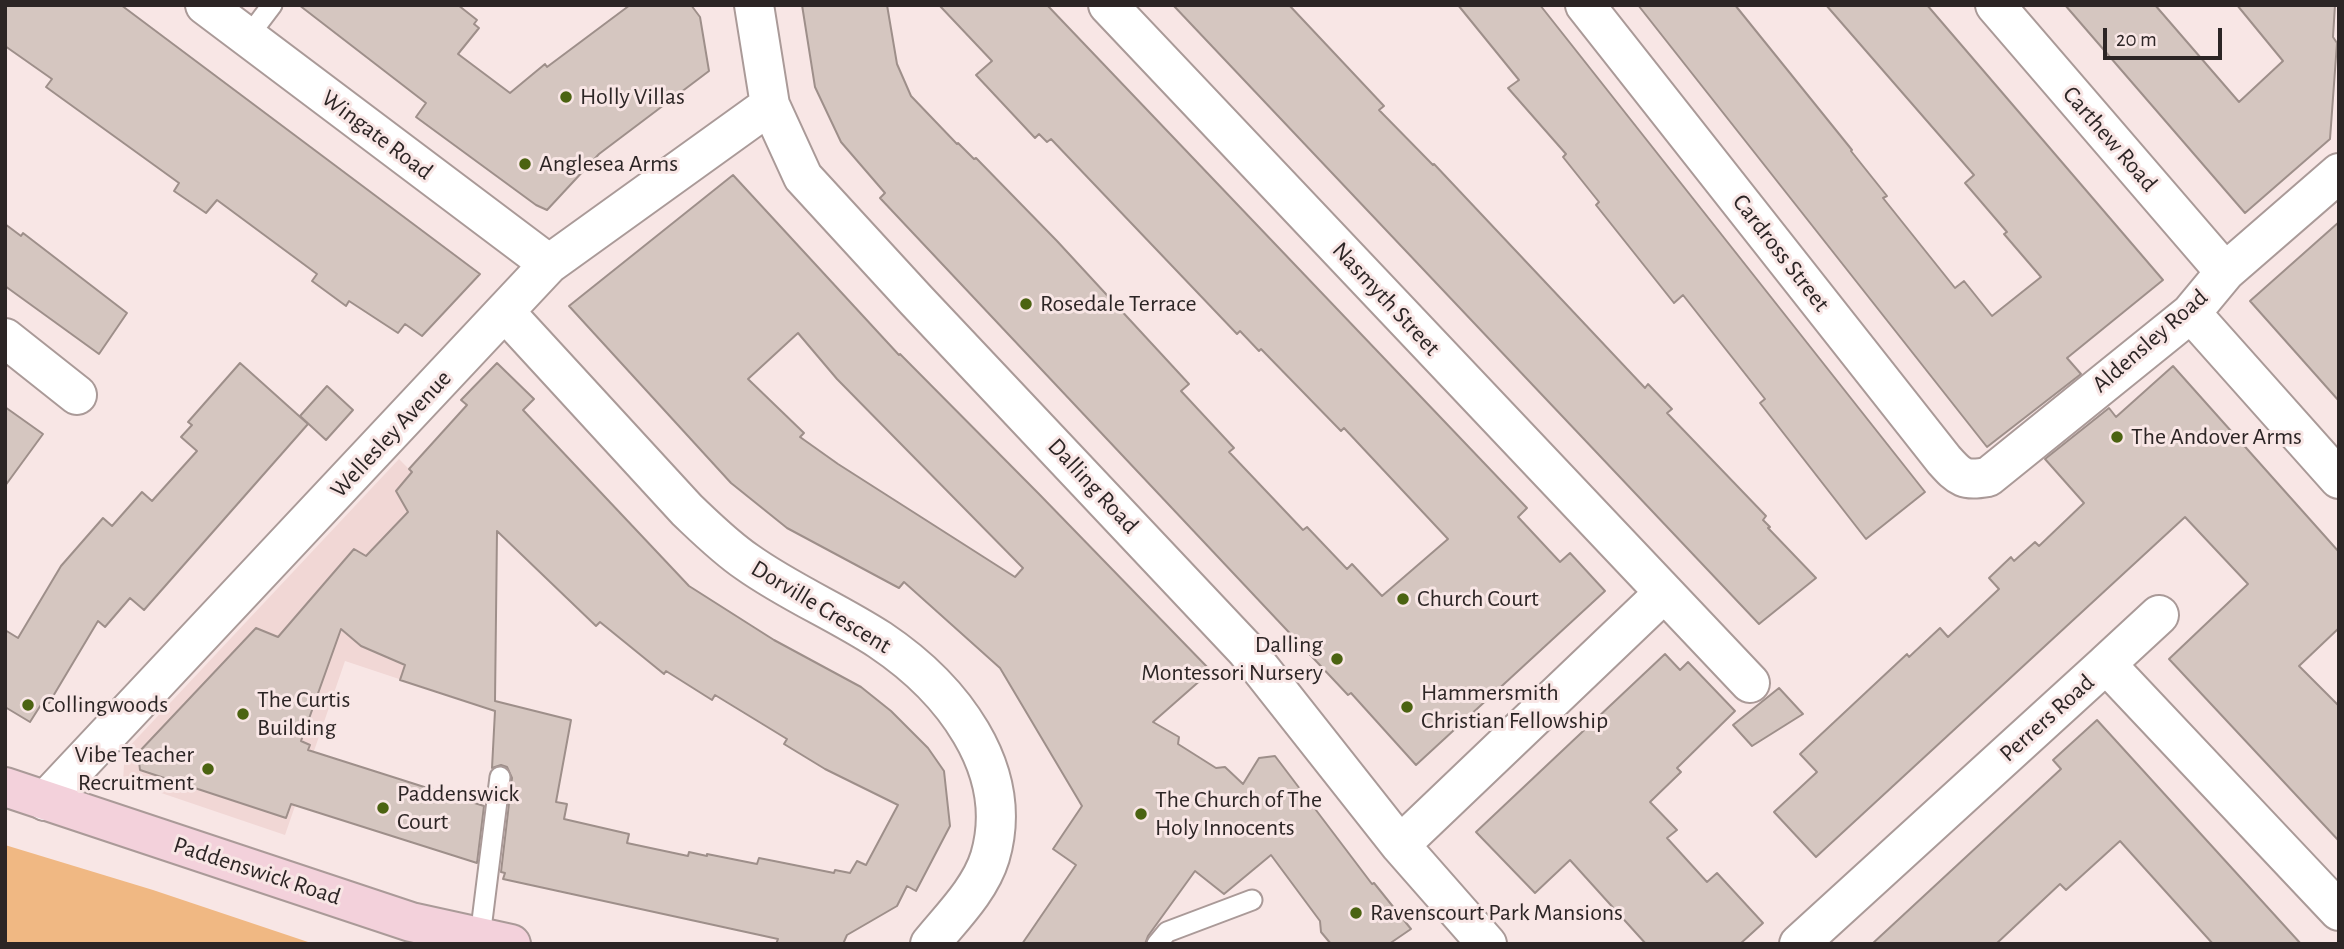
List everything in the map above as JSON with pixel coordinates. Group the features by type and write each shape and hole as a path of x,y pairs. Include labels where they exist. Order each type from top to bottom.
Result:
{"main road":[{"name":"Paddenswick Road","path":"5,787 411,922 496,940"}],"street":[{"name":"Wingate Road","path":"205,5 549,264"},
{"name":"Dalling Road","path":"754,5 770,105 803,177 1246,650 1400,845 1487,944"},
{"name":"Nasmyth Street","path":"1108,5 1750,683"},
{"name":"Cardross Street","path":"1586,5 1944,460 1957,475 1969,480 1987,477"},
{"name":"Carthew Road","path":"1995,5 2225,272"},
{"name":"Wellesley Avenue","path":"46,801 549,264 770,105"},
{"name":"Aldensley Road","path":"1987,477 2191,313 2225,272 2339,173"},
{"name":"Dorville Crescent","path":"505,312 687,510 716,537 747,563 879,640 906,659 940,690 965,723 985,760 994,793 996,821 989,859 969,896 930,944"},
{"path":"2191,313 2339,479"},
{"path":"5,338 77,395"},
{"path":"1400,845 1664,593"},
{"path":"2106,664 2159,615"},
{"name":"Perrers Road","path":"1799,944 2106,664 2339,911"}],"lane":[{"path":"247,38 272,5"},
{"path":"496,940 500,776"},
{"path":"1157,944 1167,932 1252,900"}],"shaded area":[{"path":"399,459 496,557 495,711 345,661 285,835 123,780 125,751"},
{"path":"5,845 153,890 314,944 5,944"}],"building":[{"path":"5,5 121,5 480,274 422,336 405,324 398,333 349,301 346,306 312,281 317,274 217,200 206,213 174,191 179,183 46,87 52,79 5,46"},
{"path":"299,5 458,5 477,20 474,24 479,28 458,54 510,93 545,64 547,67 630,5 691,5 700,17 709,71 599,154 547,210 536,205 416,117 426,103"},
{"path":"802,5 887,5 897,64 911,96 1057,241 1189,384 1181,391 1234,448 1229,452 1303,530 1307,527 1347,569 1352,564 1382,596 1448,539 1344,428 1341,431 1261,349 1259,351 1240,331 1237,334 1051,139 1047,142 1039,134 1035,138 976,75 992,61 939,5 1047,5 1527,508 1518,517 1560,562 1570,553 1605,591 1416,765 1351,693 1348,695 880,198 885,193 841,142 815,87"},
{"path":"1173,5 1289,5 1384,106 1379,110 1434,164 1645,388 1648,384 1672,409 1667,413 1766,516 1763,520 1770,527 1768,528 1816,578 1759,624"},
{"path":"1458,5 1540,5 1925,492 1866,539 1760,403 1765,399 1683,295 1674,303 1596,205 1599,202 1563,157 1566,154 1508,88 1519,80"},
{"path":"1638,5 1735,5 1852,150 1887,196 1883,198 1955,288 1964,281 1992,316 2041,277 1965,183 1974,175 1826,5 1927,5 2163,280 2067,358 2081,374 1987,447"},
{"path":"2065,5 2155,5 2239,102 2283,61 2237,5 2335,5 2333,37 2337,43 2330,139 2245,213"},
{"path":"733,175 899,355 1211,671 1153,722 1179,737 1178,744 1216,768 1225,767 1243,784 1259,758 1275,756 1372,884 1374,883 1411,929 1389,944 1331,944 1321,932 1320,921 1271,855 1224,894 1195,871 1145,944 1022,944 1076,865 1053,849 1082,806 1000,668 904,582 899,588 787,528 731,483 569,306","holes":["798,333 837,379 1023,568 1015,577 800,437 804,433 748,379"]},
{"path":"2339,222 2339,401 2250,301"},
{"path":"5,224 21,236 23,233 127,313 99,354 5,286"},
{"path":"240,363 308,424 144,610 130,598 105,627 98,621 49,703 44,700 30,722 5,707 5,630 18,638 61,566 103,518 112,526 142,492 152,501 197,451 181,437 192,425 188,422"},
{"path":"497,363 534,399 523,410 689,586 774,640 861,687 891,711 928,748 944,771 950,826 916,891 907,886 897,906 847,935 843,944 776,944 778,939 503,879 505,873 501,872 512,778 507,767 501,765 492,768 495,711 400,680 405,665 361,646 341,629 301,741 310,745 308,750 484,806 477,863 291,804 286,818 140,770 138,753 256,628 278,637 354,549 366,556 408,512 396,491 412,472 409,469 467,405 461,400","holes":["497,531 596,626 600,622 664,674 666,671 712,700 715,695 787,739 784,744 825,769 898,805 866,865 857,861 850,873 835,870 834,873 759,858 757,864 707,854 689,852 688,856 627,843 629,834 564,819 567,804 556,802 571,720 495,701"]},
{"path":"2173,366 2339,552 2339,628 2299,666 2339,706 2339,841 2169,659 2248,584 2185,517 1816,857 1774,812 1817,772 1800,754 1907,654 1909,657 1940,628 1948,637 1999,589 1989,578 2011,557 2014,561 2035,542 2039,546 2084,503 2045,459 2109,408 2116,417"},
{"path":"327,386 353,410 326,440 300,416"},
{"path":"5,407 43,434 5,486"},
{"path":"1665,654 1680,670 1688,662 1735,711 1677,768 1681,772 1650,802 1677,830 1667,838 1707,882 1717,873 1763,923 1740,944 1646,944 1570,860 1535,893 1476,832"},
{"path":"1779,688 1803,714 1752,746 1733,725"},
{"path":"2097,720 2301,944 2213,944 2120,841 2066,890 2060,884 1996,944 1872,944 2061,769 2053,760"}],"place":[{"name":"Holly Villas","path":"566,97"},
{"name":"Anglesea Arms","path":"525,164"},
{"name":"Rosedale Terrace","path":"1026,304"},
{"name":"The Andover Arms","path":"2117,437"},
{"name":"Church Court","path":"1403,599"},
{"name":"Dalling Montessori Nursery","path":"1337,659"},
{"name":"Collingwoods","path":"28,705"},
{"name":"Hammersmith Christian Fellowship","path":"1407,707"},
{"name":"The Curtis Building","path":"243,714"},
{"name":"Vibe Teacher Recruitment","path":"208,769"},
{"name":"Paddenswick Court","path":"383,808"},
{"name":"The Church of The Holy Innocents","path":"1141,814"},
{"name":"Ravenscourt Park Mansions","path":"1356,913"}]}
